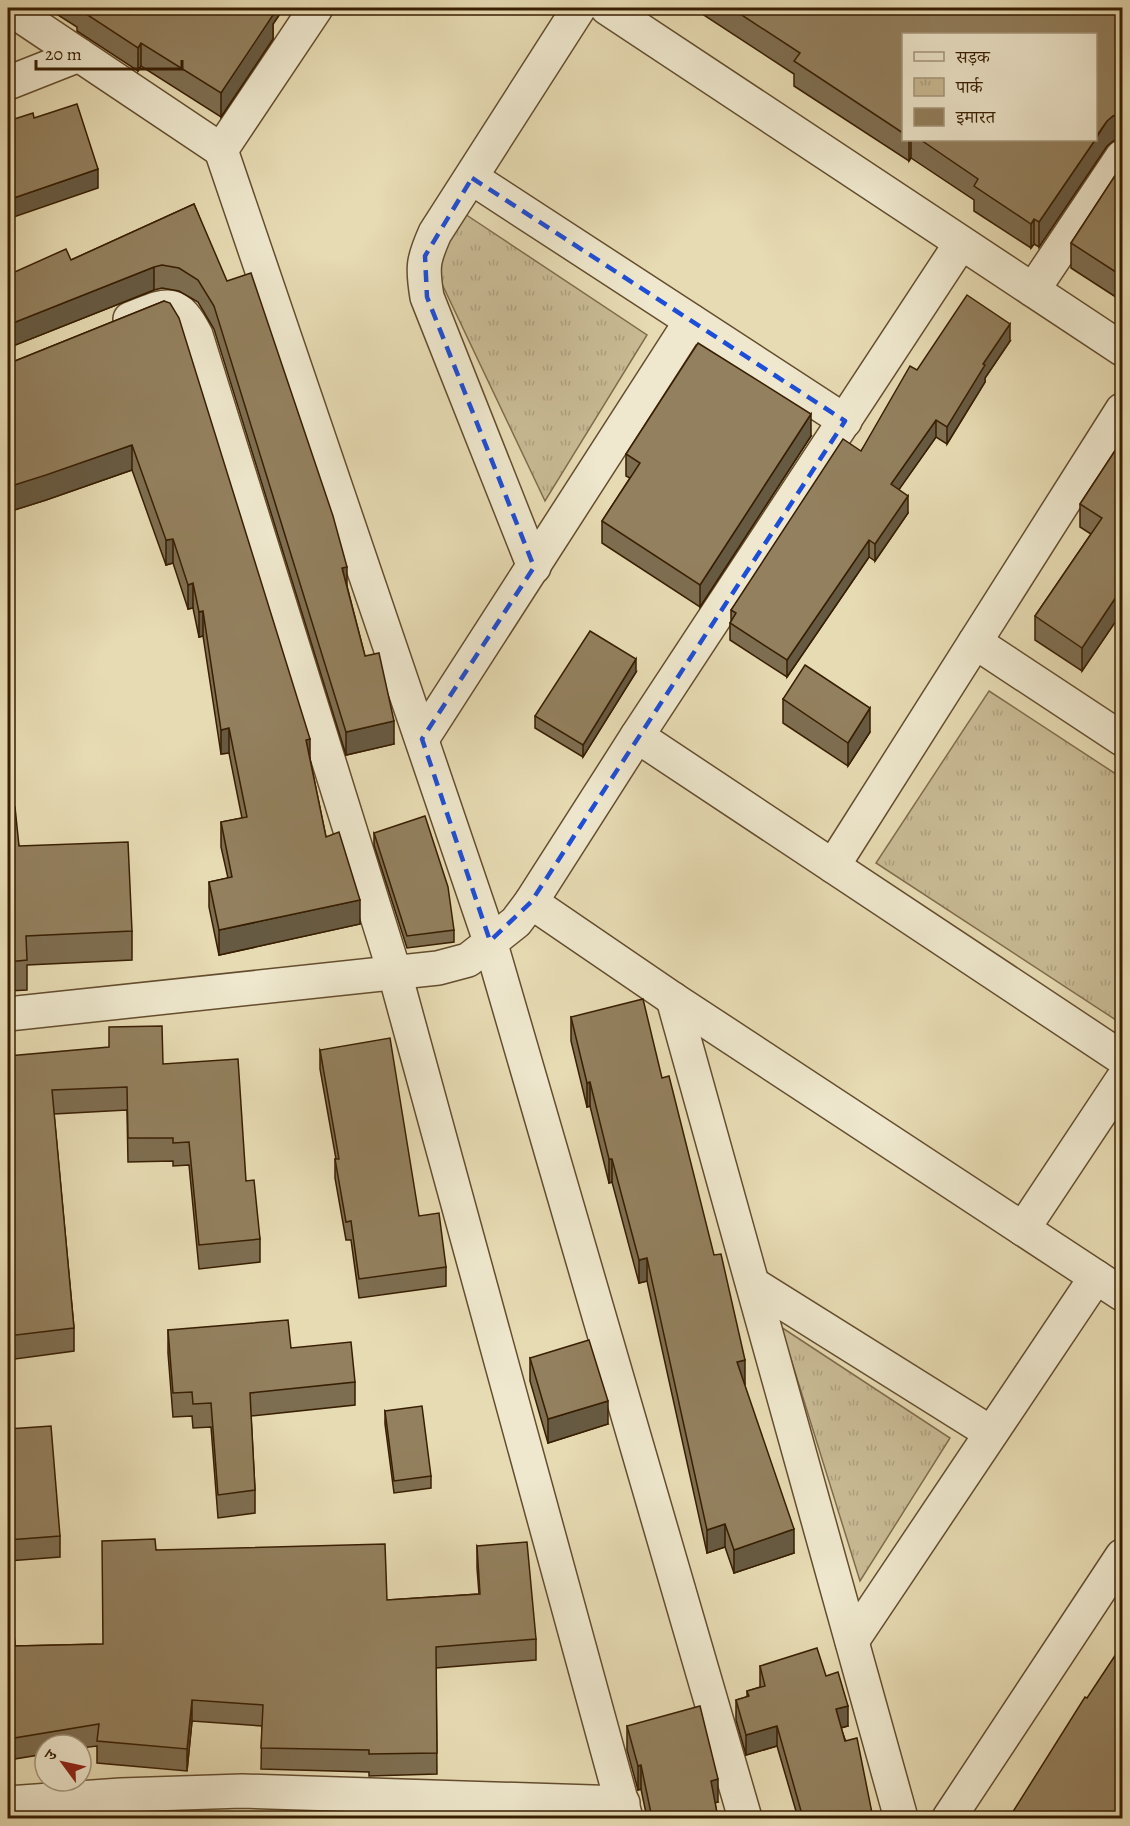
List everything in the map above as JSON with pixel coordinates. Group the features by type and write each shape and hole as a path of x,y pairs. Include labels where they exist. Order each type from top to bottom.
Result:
{"street":[{"path":"9,8 221,150 490,941 745,1818"},
{"path":"221,150 316,8"},
{"path":"534,567 427,297 423,273 425,256 435,233 579,8"},
{"path":"607,8 1122,350"},
{"path":"8,83 79,55"},
{"path":"1033,290 1122,157"},
{"path":"472,178 845,421"},
{"path":"8,1014 438,968 468,960 516,922 962,243"},
{"path":"8,1803 121,1795 242,1791 625,1811 394,974 196,336 186,317 174,307 161,307 106,329"},
{"path":"422,739 692,321"},
{"path":"833,866 1122,410"},
{"path":"975,642 1122,739"},
{"path":"637,736 1122,1058"},
{"path":"531,902 673,999 1109,1286 991,1433 852,1641"},
{"path":"673,999 901,1818"},
{"path":"1023,1229 1122,1080"},
{"path":"753,1284 991,1433"},
{"path":"949,1818 1122,1556"}],"highlighted area":[{"path":"472,178 845,421 531,902 490,941 422,739 534,567 427,297 425,256"}],"green space":[{"path":"465,214 647,335 545,501 433,265"},
{"path":"989,691 1122,778 1122,1024 876,863"},
{"path":"781,1327 950,1438 860,1581"}],"building":[{"path":"77,8 268,8 266,11 273,15 221,93 141,43 138,48"},
{"path":"731,8 1122,8 1122,113 1107,121 1097,135 1097,33 902,33 902,132 794,61 800,53"},
{"path":"77,104 98,169 8,200 8,121 33,113 34,118"},
{"path":"922,141 1094,141 1039,222 1034,219 1031,224 974,186 978,179"},
{"path":"1122,165 1122,276 1071,243"},
{"path":"194,204 227,281 251,273 333,516 347,567 342,568 365,656 379,653 394,721 346,732 214,306 198,280 179,268 162,265 8,325 8,275 66,249 71,260"},
{"path":"967,295 1010,324 983,364 985,365 947,427 936,420 891,484 908,496 875,544 869,540 787,660 730,623 736,613 731,610 843,439 861,451 910,366 917,370"},
{"path":"164,301 170,303 179,318 310,739 306,740 326,837 339,832 360,900 219,930 209,882 232,877 221,822 247,817 229,728 221,730 203,611 199,612 193,583 188,585 173,539 166,540 132,445 8,487 8,362"},
{"path":"698,343 811,414 700,585 602,521 640,463 626,454"},
{"path":"1122,440 1122,588 1082,648 1035,616 1102,518 1080,504"},
{"path":"590,631 636,659 583,745 535,716"},
{"path":"805,665 870,708 848,743 783,699"},
{"path":"15,807 19,846 128,842 132,931 26,936 27,960 8,962 8,808"},
{"path":"425,816 448,887 454,930 407,936 374,833"},
{"path":"643,999 662,1078 669,1076 714,1255 721,1254 745,1360 737,1362 794,1529 734,1550 725,1524 707,1530 647,1258 639,1260 612,1159 609,1159 590,1082 587,1083 571,1017"},
{"path":"162,1026 163,1064 238,1059 246,1181 254,1180 260,1239 199,1245 189,1142 173,1143 173,1138 128,1138 127,1087 52,1090 74,1328 8,1336 8,1056 109,1047 109,1027"},
{"path":"390,1038 419,1216 439,1213 446,1267 359,1279 351,1221 346,1222 335,1159 339,1159 320,1050"},
{"path":"288,1320 291,1348 351,1342 355,1382 250,1393 255,1490 218,1495 211,1403 193,1404 192,1392 173,1393 168,1330"},
{"path":"589,1340 608,1401 548,1419 530,1358"},
{"path":"422,1406 431,1476 394,1481 385,1411"},
{"path":"51,1426 60,1536 8,1540 8,1429"},
{"path":"155,1539 156,1550 385,1544 387,1600 480,1594 477,1546 527,1542 536,1639 436,1647 437,1753 369,1754 369,1750 261,1748 263,1705 192,1700 187,1749 97,1741 99,1724 33,1733 33,1735 8,1739 8,1562 15,1646 103,1644 102,1541"},
{"path":"1122,1645 1122,1818 1009,1818 1085,1697 1087,1698"},
{"path":"817,1648 826,1676 838,1672 848,1706 836,1709 845,1741 857,1738 873,1818 803,1818 777,1726 746,1735 736,1700 749,1696 747,1691 765,1686 760,1666"},
{"path":"700,1706 718,1779 711,1781 718,1818 652,1818 641,1765 638,1766 627,1726"}]}
